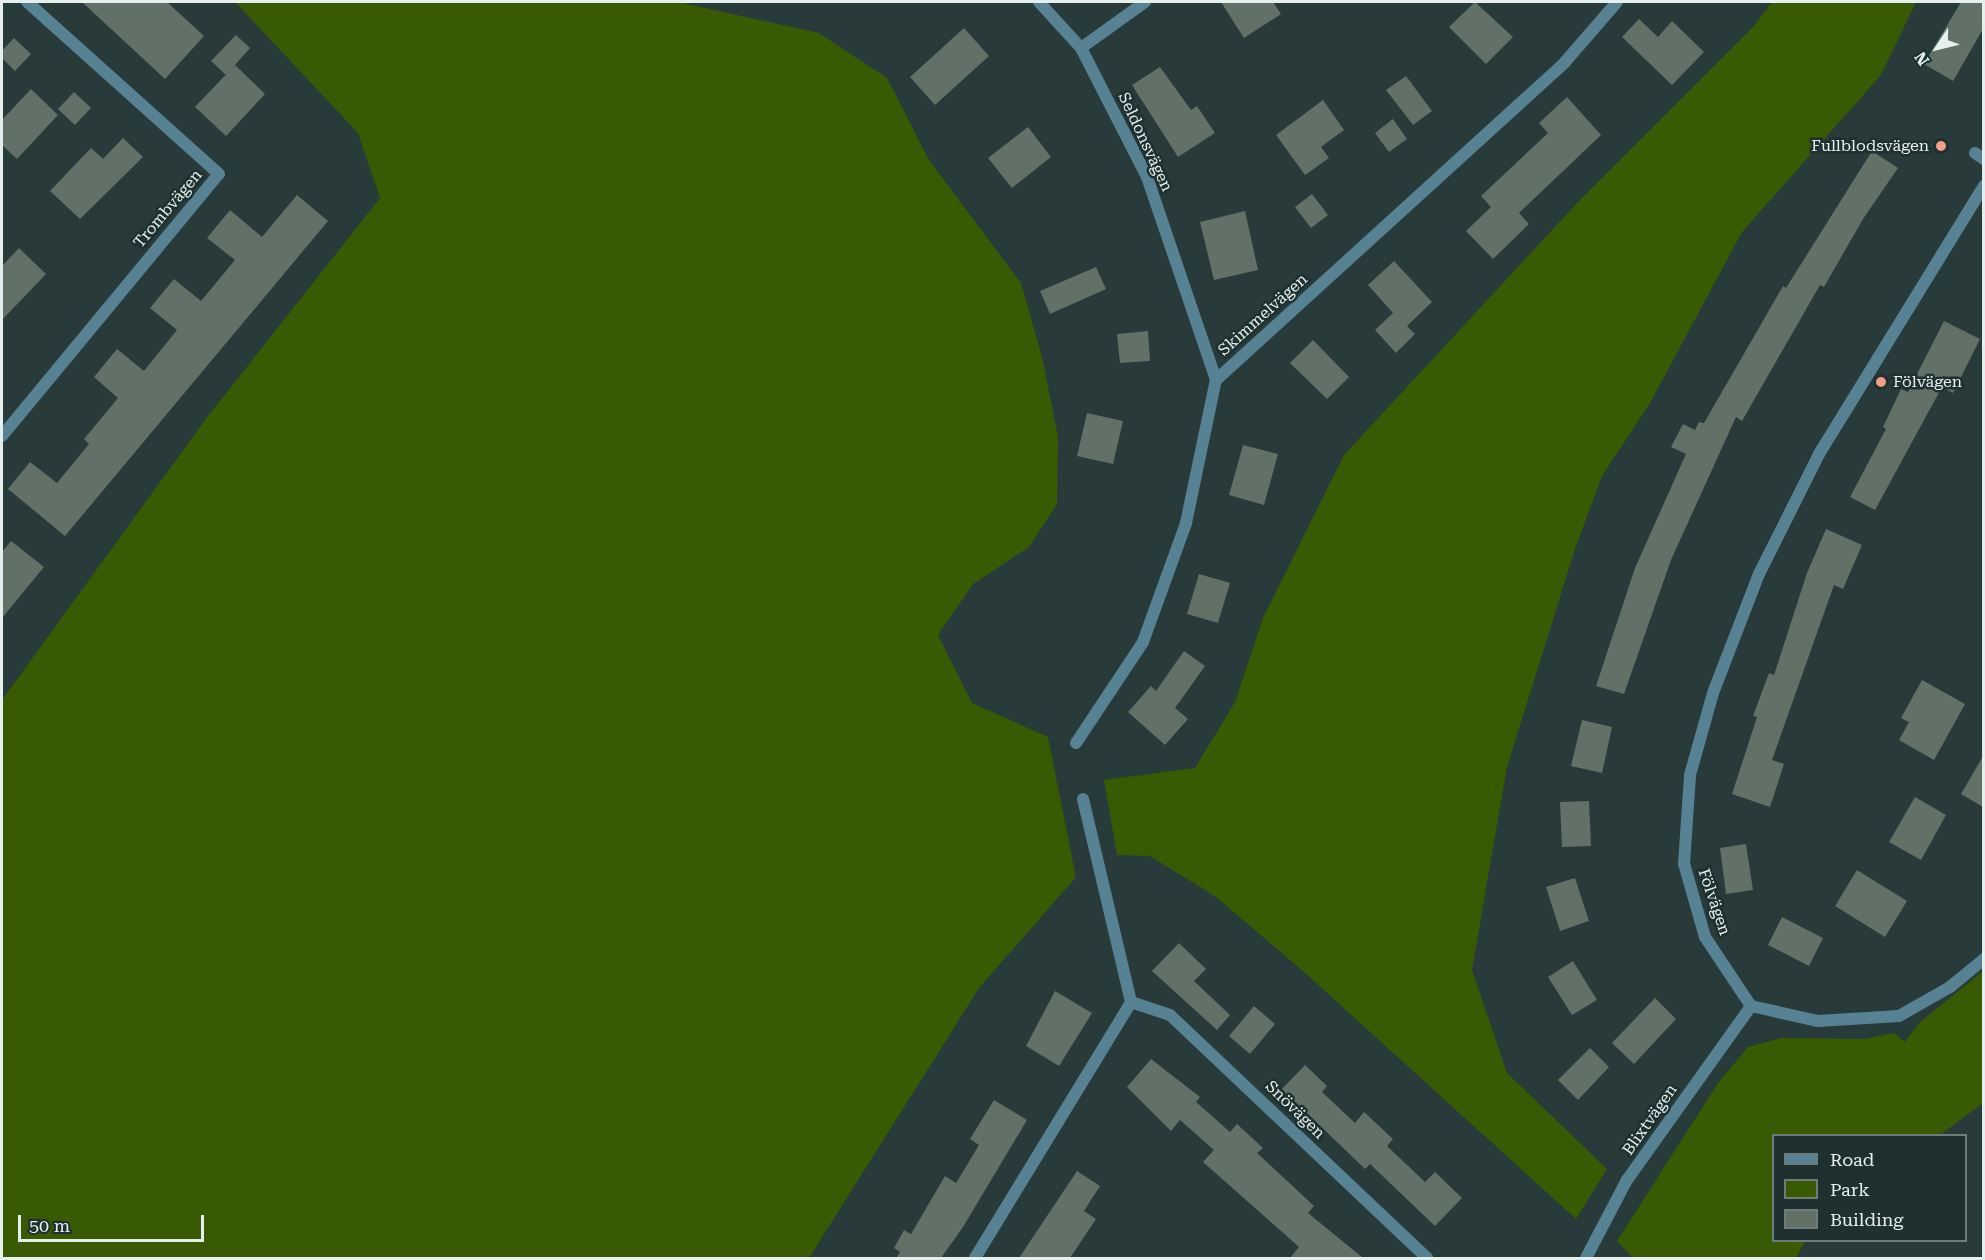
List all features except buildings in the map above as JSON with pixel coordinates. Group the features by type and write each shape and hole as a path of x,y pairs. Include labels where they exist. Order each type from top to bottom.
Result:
{"street":[{"name":"Trombvägen","path":"2,436 219,174 27,2"},
{"name":"Seldonsvägen","path":"1039,2 1081,48 1147,177 1216,380"},
{"path":"1081,48 1145,2"},
{"name":"Skimmelvägen","path":"1076,743 1143,642 1186,524 1216,380 1565,62 1617,2"},
{"name":"Fölvägen","path":"1751,1006 1705,938 1684,864 1690,775 1713,693 1760,574 1809,474 1983,186"},
{"path":"975,1258 1131,1002 1083,799"},
{"path":"1751,1006 1818,1021 1899,1016 1950,987 1983,959"},
{"name":"Snövägen","path":"1131,1002 1170,1015 1427,1258"},
{"name":"Blixtvägen","path":"1586,1258 1627,1180 1751,1006"}],"green space":[{"path":"235,2 678,2 819,33 887,78 929,160 1021,283 1042,357 1058,437 1057,504 1029,547 973,584 938,635 972,703 1048,737 1076,877 979,988 809,1258 2,1258 2,700 208,416 380,198 358,133"},
{"path":"1772,2 1916,2 1881,75 1742,232 1650,403 1602,476 1575,549 1507,767 1472,970 1507,1073 1607,1169 1576,1219 1304,972 1216,897 1150,856 1117,855 1104,780 1195,768 1235,702 1263,618 1344,455 1577,203 1754,26"},
{"path":"1983,971 1983,1103 1941,1134 1772,1134 1772,1242 1804,1242 1796,1258 1633,1258 1617,1241 1718,1083 1748,1047 1782,1038 1865,1039 1894,1033 1905,1042 1919,1023"}],"place":[{"name":"Fullblodsvägen","path":"1941,146"},
{"name":"Fölvägen","path":"1881,382"}]}
